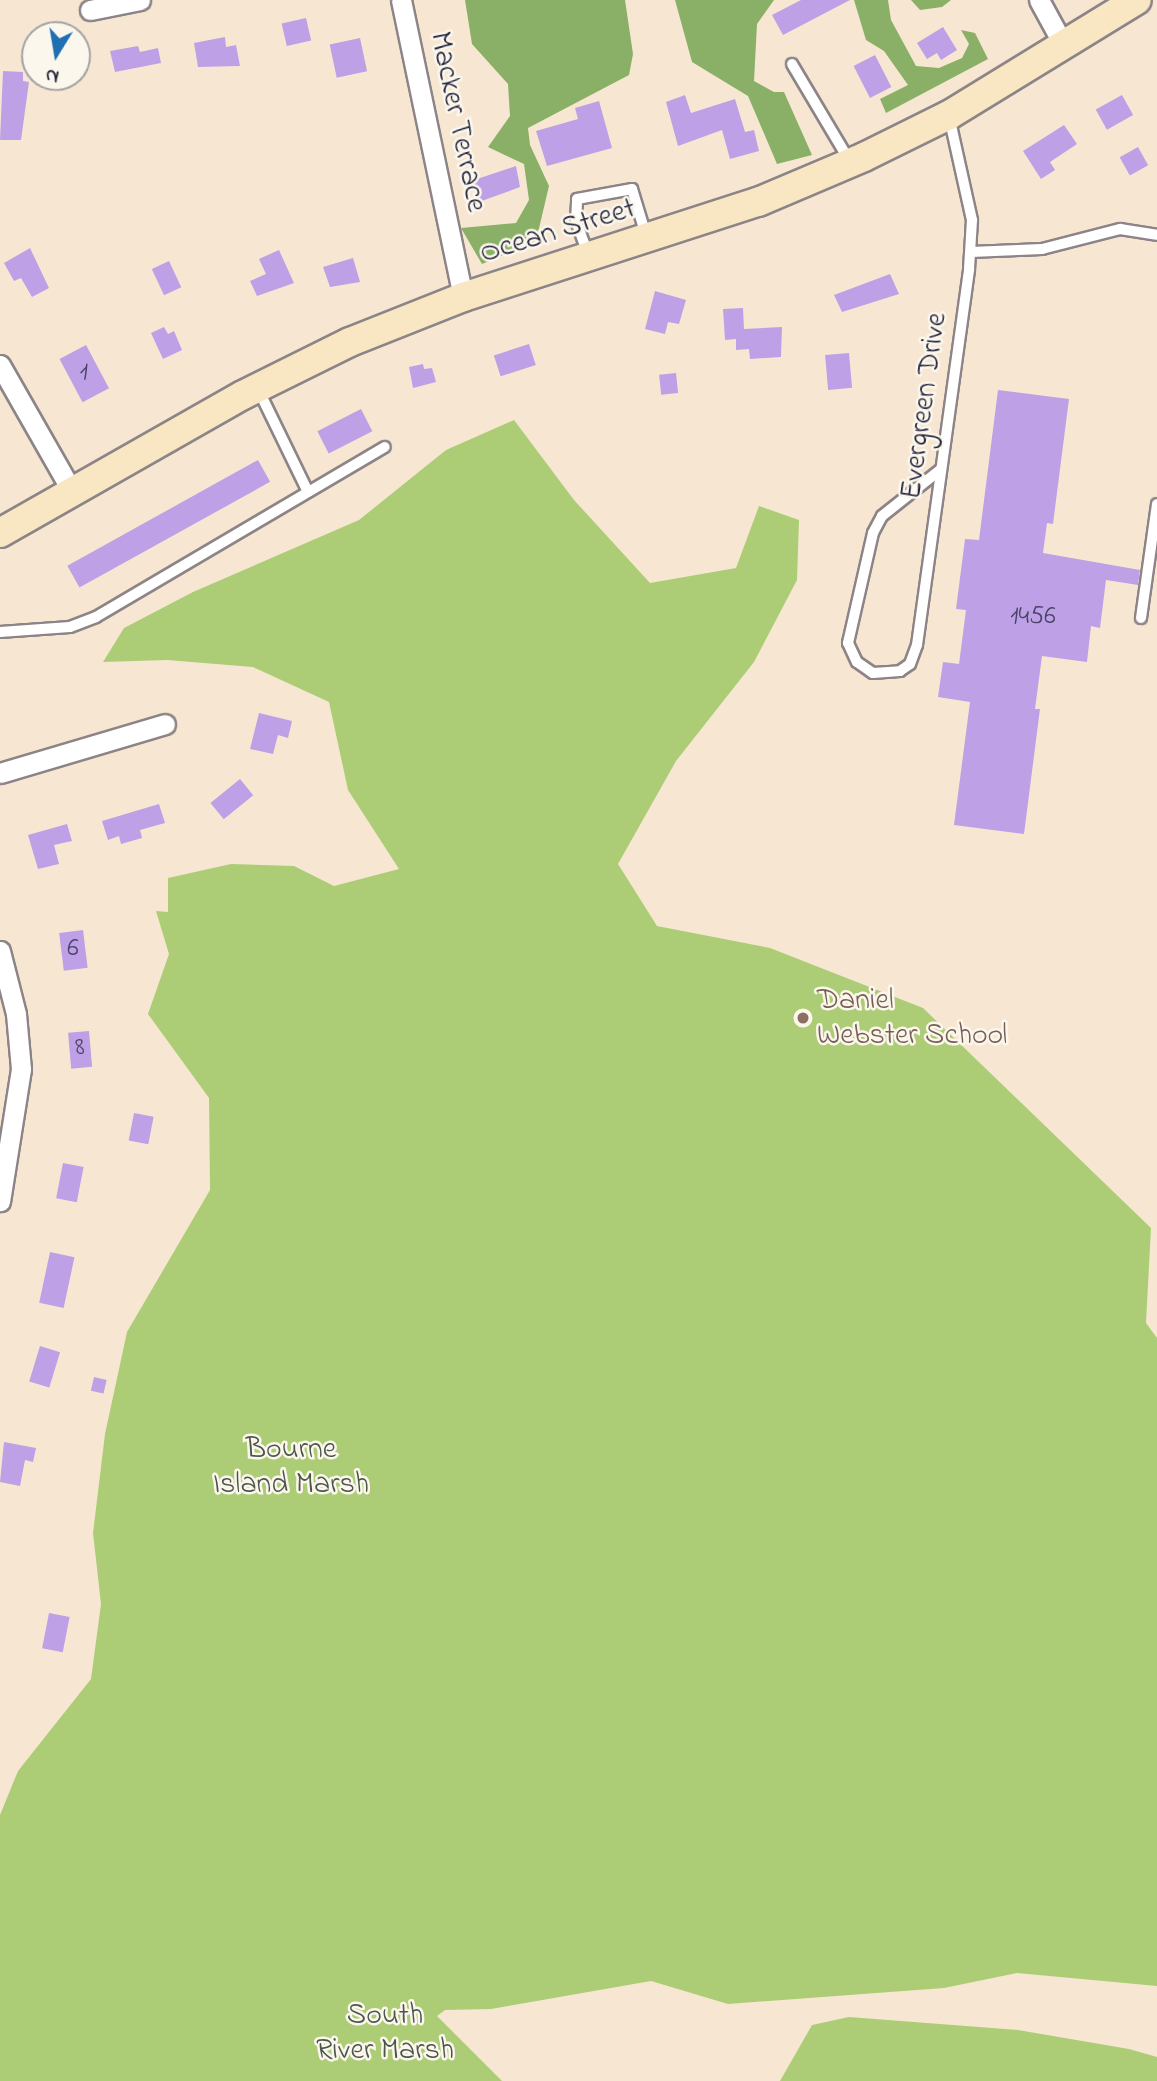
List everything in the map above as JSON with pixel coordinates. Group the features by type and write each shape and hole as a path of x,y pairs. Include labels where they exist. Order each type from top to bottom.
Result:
{"main road":[{"name":"Ocean Street","path":"0,533 257,387 350,342 463,297 758,202 851,163 949,115 1137,0"}],"street":[{"path":"90,10 141,0"},
{"name":"Macker Terrace","path":"401,0 463,297"},
{"path":"1039,0 1063,44"},
{"path":"0,365 73,493"},
{"path":"0,773 165,724"},
{"path":"0,951 16,1014 20,1069 0,1200"}],"lane":[{"path":"792,64 851,163"},
{"name":"Evergreen Drive","path":"940,470 881,516 873,533 848,643 857,662 873,673 900,671 910,664 917,645 971,252 972,220 949,115"},
{"path":"589,258 576,221 577,199 632,189 648,239"},
{"path":"971,252 1042,249 1120,229 1157,235"},
{"path":"257,387 308,492"},
{"path":"0,632 70,626 96,617 385,447"},
{"path":"1141,618 1157,504"}],"green space":[{"path":"465,0 625,0 633,54 629,75 528,128 530,145 549,186 536,241 482,264 461,228 516,223 529,200 524,164 488,147 510,116 508,84 472,44"},
{"path":"675,0 774,0 757,24 754,81 774,92 784,92 812,155 777,164 748,96 692,62"},
{"path":"854,0 888,0 891,20 916,66 939,68 962,58 969,44 961,30 975,33 988,59 886,113 880,99 908,85 884,51 866,40"},
{"path":"911,0 951,0 942,7 920,10"},
{"path":"514,420 574,500 650,583 736,568 759,506 799,520 797,580 754,662 676,761 618,864 657,926 770,948 923,1008 1151,1228 1146,1323 1157,1338 1157,1986 1017,1973 944,1988 728,2004 651,1981 491,2009 445,2010 437,2016 502,2081 0,2081 0,1815 18,1771 91,1679 101,1604 93,1533 105,1434 127,1332 210,1190 209,1098 148,1014 169,954 156,911 168,912 168,878 231,864 294,866 334,886 399,869 348,790 329,702 253,667 167,660 103,662 124,628 193,592 359,520 446,450"},
{"path":"849,2017 1018,2030 1129,2049 1157,2057 1157,2081 780,2081 812,2025"}],"building":[{"path":"801,0 850,0 783,35 772,15"},
{"path":"306,18 311,40 287,46 282,24"},
{"path":"943,27 957,50 941,60 937,53 927,59 917,43"},
{"path":"225,37 226,47 236,45 240,66 198,67 194,43"},
{"path":"360,38 367,71 337,78 330,44"},
{"path":"138,46 140,52 158,48 161,63 115,72 110,51"},
{"path":"875,55 891,87 870,98 854,66"},
{"path":"3,71 21,72 21,91 28,91 21,140 0,140"},
{"path":"685,95 691,113 735,99 745,132 754,130 759,151 730,159 722,130 678,146 666,102"},
{"path":"1122,95 1133,115 1107,130 1096,110"},
{"path":"599,101 612,148 547,166 536,131 578,119 575,108"},
{"path":"1064,125 1077,144 1050,162 1055,170 1041,179 1023,151"},
{"path":"1138,147 1148,165 1130,176 1120,157"},
{"path":"516,166 520,187 479,202 474,180"},
{"path":"30,248 49,288 32,297 21,278 14,281 4,263"},
{"path":"279,250 294,283 257,296 250,281 266,274 259,259"},
{"path":"353,258 360,282 330,287 323,267"},
{"path":"169,261 181,287 164,295 152,269"},
{"path":"890,274 899,294 842,312 834,295"},
{"path":"655,291 686,300 679,324 668,322 665,334 645,329"},
{"path":"743,308 744,329 782,327 781,357 750,359 749,349 736,350 736,339 725,340 723,309"},
{"path":"164,327 168,334 174,331 182,350 163,359 151,333"},
{"path":"529,344 536,365 501,376 494,355"},
{"path":"86,345 109,388 83,402 60,359"},
{"path":"849,353 852,388 828,390 825,355"},
{"path":"423,364 424,369 432,368 436,382 413,388 409,367"},
{"path":"676,373 678,393 661,395 659,375"},
{"path":"998,390 1069,399 1053,524 1047,523 1043,553 1140,570 1138,585 1106,580 1100,628 1091,626 1087,662 1042,656 1035,709 1040,709 1024,834 954,825 970,702 938,697 943,662 959,664 966,610 956,609 965,539 979,540"},
{"path":"361,409 372,431 329,454 317,431"},
{"path":"258,460 270,482 79,588 67,566"},
{"path":"259,713 292,721 288,738 278,735 273,754 250,749"},
{"path":"240,779 253,795 224,819 210,803"},
{"path":"159,804 165,823 140,830 142,838 121,844 119,836 108,840 102,821"},
{"path":"67,824 72,841 54,845 59,864 38,869 28,835"},
{"path":"83,930 88,968 64,971 59,933"},
{"path":"89,1031 92,1067 71,1069 68,1033"},
{"path":"134,1113 154,1117 148,1144 129,1140"},
{"path":"63,1163 84,1167 77,1202 56,1198"},
{"path":"50,1252 74,1257 64,1308 39,1303"},
{"path":"40,1346 60,1352 49,1388 29,1381"},
{"path":"94,1377 107,1380 104,1394 91,1391"},
{"path":"4,1442 36,1448 33,1462 25,1460 20,1486 0,1482"},
{"path":"49,1613 70,1617 63,1652 42,1648"}],"place":[{"name":"Daniel Webster School","path":"803,1018"}],"park label":[{"name":"Bourne Island Marsh","path":"291,1467"},
{"name":"South River Marsh","path":"385,2033"}]}
